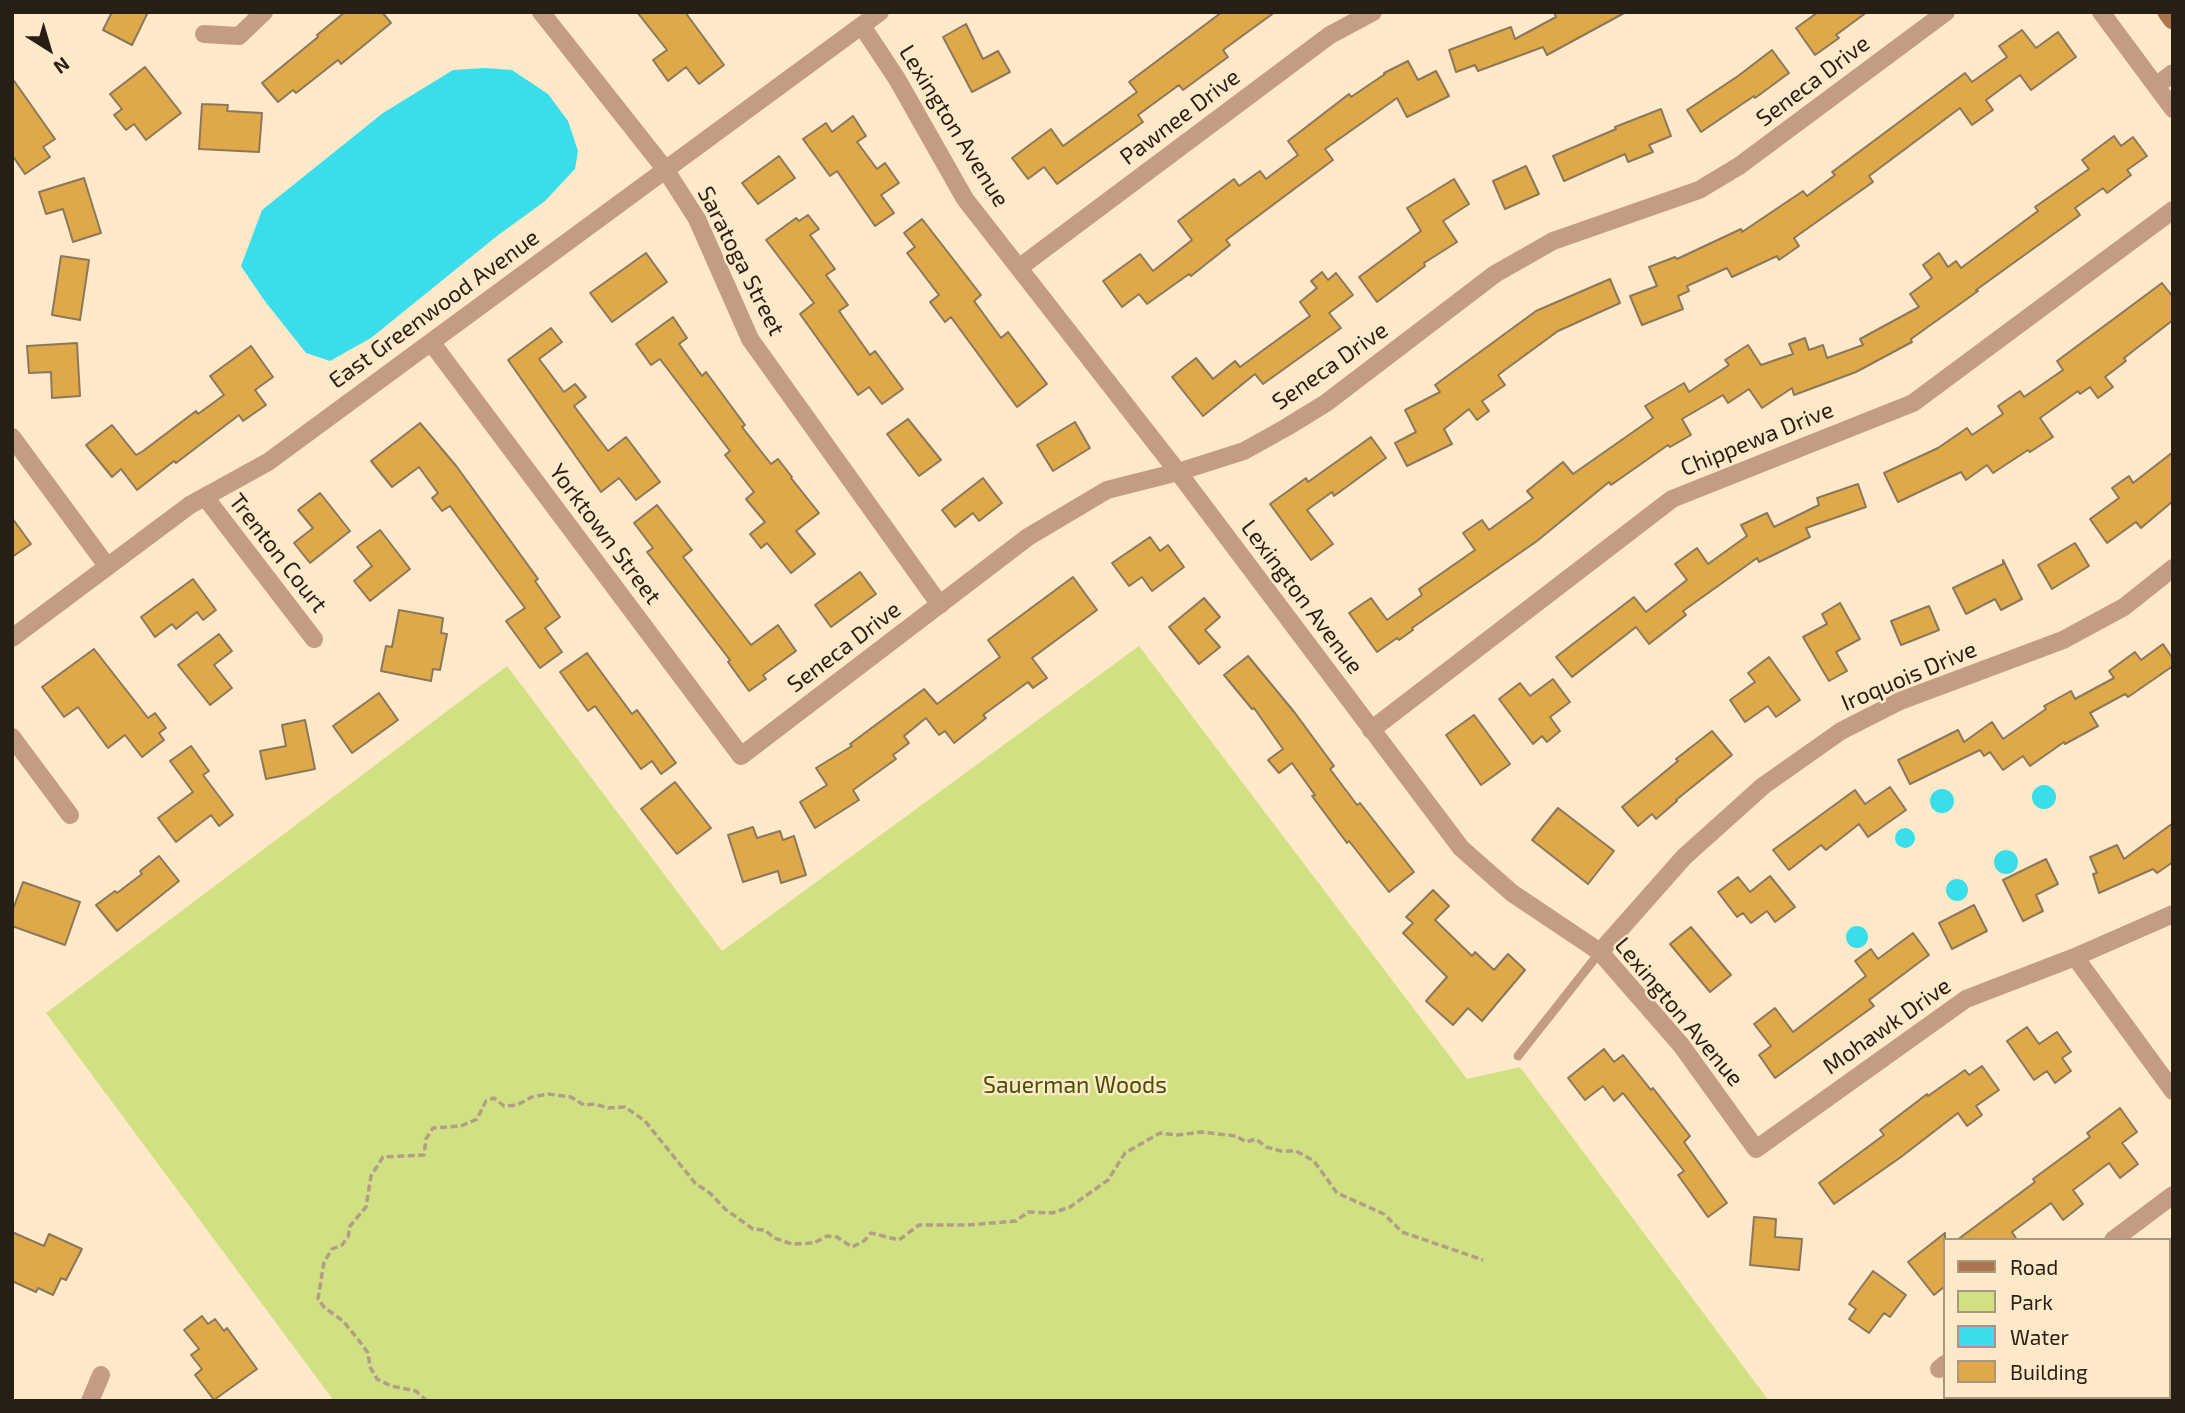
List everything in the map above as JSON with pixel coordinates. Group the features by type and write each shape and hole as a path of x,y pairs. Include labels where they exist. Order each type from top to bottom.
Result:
{"main road":[{"path":"2168,12 2173,19"}],"street":[{"path":"204,34 239,36 264,12"},
{"name":"Saratoga Street","path":"541,12 665,169 697,219 750,339 940,605"},
{"name":"East Greenwood Avenue","path":"12,638 190,505 268,462 880,12"},
{"name":"Pawnee Drive","path":"1020,267 1330,35 1373,12"},
{"name":"Seneca Drive","path":"741,756 1028,537 1107,490 1178,472 1244,451 1287,427 1326,403 1495,275 1553,241 1699,190 1740,166 1947,12"},
{"path":"2101,12 2173,108"},
{"name":"Lexington Avenue","path":"862,26 897,79 965,199 1178,472 1461,848 1512,893 1600,952 1681,1045 1756,1149"},
{"path":"2156,86 2173,73"},
{"name":"Chippewa Drive","path":"1371,730 1672,499 1913,403 2173,210"},
{"name":"Yorktown Street","path":"431,342 741,756"},
{"path":"12,437 107,566"},
{"name":"Trenton Court","path":"205,497 314,639"},
{"name":"Iroquois Drive","path":"1600,952 1684,857 1763,786 1841,731 1900,701 2063,640 2124,607 2173,568"},
{"path":"12,737 70,815"},
{"name":"Mohawk Drive","path":"1756,1149 1966,999 2075,957 2173,914"},
{"path":"2075,957 2173,1090"},
{"path":"2116,1238 2173,1195"},
{"path":"90,1401 101,1375"}],"lane":[{"path":"1518,1056 1600,952"}],"path":[{"path":"428,1401 416,1391 391,1386 377,1379 370,1367 368,1353 357,1338 318,1299 324,1262 332,1249 342,1245 348,1237 350,1226 366,1207 371,1175 383,1157 424,1156 426,1139 433,1128 461,1126 477,1119 486,1101 494,1098 504,1106 517,1105 532,1097 548,1094 571,1097 584,1105 625,1107 645,1121 695,1183 711,1194 725,1209 753,1229 765,1230 774,1238 792,1244 814,1243 827,1236 837,1237 852,1247 864,1241 871,1233 898,1240 919,1225 1016,1220 1028,1212 1052,1213 1070,1207 1108,1180 1125,1153 1160,1133 1178,1135 1201,1132 1236,1136 1246,1142 1256,1139 1266,1147 1296,1151 1314,1161 1337,1192 1384,1214 1402,1232 1483,1260"}],"green space":[{"name":"Sauerman Woods","path":"1139,646 1467,1079 1520,1067 1769,1401 334,1401 46,1013 507,666 722,951"}],"water":[{"path":"453,70 512,70 548,94 568,121 578,151 575,169 545,201 497,236 371,338 330,361 306,353 241,266 262,210 383,113"},
{"path":"2044,785 2052,789 2056,797 2052,805 2044,809 2036,805 2032,797 2036,789"},
{"path":"1942,789 1950,793 1954,801 1950,809 1942,813 1934,809 1930,801 1934,793"},
{"path":"1905,828 1912,831 1915,838 1912,845 1905,848 1898,845 1895,838 1898,831"},
{"path":"2006,850 2014,854 2018,862 2014,870 2006,874 1998,870 1994,862 1998,854"},
{"path":"1957,879 1965,882 1968,890 1965,898 1957,901 1949,898 1946,890 1949,882"},
{"path":"1857,926 1865,929 1868,937 1865,945 1857,948 1849,945 1846,937 1849,929"}],"building":[{"path":"112,12 148,12 132,45 103,30"},
{"path":"345,12 382,12 391,23 341,64 338,60 296,93 293,90 278,102 262,83"},
{"path":"637,12 685,12 724,65 699,84 686,67 668,81 653,60 667,50"},
{"path":"1222,12 1275,12 1223,50 1228,57 1183,90 1179,85 1138,115 1143,122 1057,184 1044,167 1028,179 1012,158 1051,129 1063,146 1137,92 1129,82"},
{"path":"1554,12 1626,12 1547,55 1543,47 1478,71 1475,65 1456,72 1449,50 1511,27 1515,39 1556,17"},
{"path":"1818,12 1867,12 1836,35 1839,38 1815,55 1796,28"},
{"path":"966,24 983,59 998,51 1010,72 972,92 943,37"},
{"path":"2022,30 2036,48 2058,32 2076,57 2031,90 2020,75 1986,100 1993,110 1972,125 1960,108 1869,176 1873,182 1794,238 1799,246 1779,260 1777,256 1732,277 1727,268 1687,286 1689,291 1678,296 1683,309 1642,325 1630,296 1657,286 1649,267 1675,257 1677,259 1741,229 1742,232 1803,191 1807,196 1835,175 1832,172 1965,73 1972,82 2007,57 1999,46"},
{"path":"1772,50 1789,73 1701,132 1687,110"},
{"path":"1408,61 1418,80 1436,71 1449,96 1407,117 1397,98 1325,149 1333,160 1226,240 1230,245 1191,276 1189,274 1147,304 1139,294 1122,307 1103,281 1140,254 1153,271 1192,240 1178,221 1234,179 1239,186 1260,171 1266,179 1298,155 1288,141 1349,94 1351,97 1384,73"},
{"path":"145,67 181,113 146,140 134,124 126,130 114,115 122,109 110,94"},
{"path":"12,78 55,139 43,147 50,157 25,174 12,155"},
{"path":"202,104 228,105 227,111 262,113 259,152 199,149"},
{"path":"1661,109 1671,136 1649,145 1653,152 1628,162 1625,154 1564,181 1553,156"},
{"path":"853,116 866,136 857,142 877,169 885,163 899,183 881,195 894,213 875,226 837,171 830,176 803,139 826,123 832,132"},
{"path":"2114,136 2121,146 2133,137 2147,156 2127,170 2131,175 2107,193 2103,188 2075,208 2080,215 1911,339 1912,342 1856,372 1794,395 1792,388 1762,408 1749,389 1728,403 1723,395 1682,419 1691,435 1670,447 1668,445 1611,485 1609,482 1537,541 1412,628 1413,630 1399,640 1397,638 1377,652 1349,613 1371,598 1387,620 1422,595 1419,589 1475,550 1463,533 1482,520 1489,530 1533,498 1527,491 1563,462 1573,474 1653,418 1645,406 1684,383 1689,392 1729,365 1725,360 1748,345 1761,365 1793,354 1789,344 1805,338 1809,350 1823,345 1827,358 1863,345 1860,339 1919,307 1910,294 1932,278 1923,265 1939,253 1948,267 1956,261 1961,268 2038,211 2035,207 2089,169 2082,160"},
{"path":"779,156 795,178 758,204 742,183"},
{"path":"1526,166 1539,194 1505,209 1493,181"},
{"path":"84,178 101,233 73,242 63,209 46,214 39,192"},
{"path":"1454,179 1469,204 1443,221 1457,242 1424,263 1425,266 1377,302 1359,277 1421,231 1407,208"},
{"path":"808,215 819,229 810,235 835,269 826,275 848,305 839,311 870,355 875,351 903,389 882,404 869,387 858,395 800,314 814,303 766,240 796,218 799,221"},
{"path":"922,219 981,295 974,301 1001,338 1008,332 1047,384 1017,407 951,317 945,322 930,302 939,295 907,253 915,247 904,233"},
{"path":"646,253 667,282 612,322 590,293"},
{"path":"61,256 89,260 80,320 52,315"},
{"path":"1322,272 1328,280 1336,273 1353,295 1329,313 1341,328 1263,384 1255,374 1203,416 1172,377 1196,358 1213,379 1235,361 1240,367 1310,316 1300,302 1317,288 1311,281"},
{"path":"1610,279 1620,303 1558,331 1498,375 1505,385 1482,401 1489,411 1477,420 1469,409 1444,429 1452,444 1407,466 1395,443 1416,432 1405,410 1440,392 1435,385 1536,311"},
{"path":"2162,283 2173,297 2173,320 2124,358 2126,361 2105,377 2113,387 2098,398 2090,387 2080,394 2078,391 2040,418 2053,437 1993,473 1987,465 1966,480 1961,472 1898,502 1884,473 1938,448 1967,428 1972,435 2003,414 1998,406 2020,391 2024,397 2063,370 2057,361"},
{"path":"673,317 687,338 679,344 702,376 706,372 745,425 742,427 771,464 778,459 819,513 796,531 815,554 791,573 767,543 761,548 750,534 765,522 746,499 754,492 725,455 730,451 660,359 651,365 636,344"},
{"path":"551,328 562,342 539,359 564,392 575,384 586,397 574,406 608,451 626,437 660,482 636,500 619,478 601,492 508,360"},
{"path":"77,343 80,396 52,398 51,372 29,373 27,346"},
{"path":"251,346 273,377 255,390 266,405 243,421 239,415 137,490 121,469 112,477 86,445 112,425 136,455 143,451 196,411 198,414 224,395 210,376"},
{"path":"908,419 941,460 919,476 887,434"},
{"path":"1075,422 1090,448 1053,471 1037,445"},
{"path":"420,423 457,467 538,579 535,581 560,617 545,628 562,652 540,668 506,621 525,608 450,506 442,511 432,498 438,493 419,467 392,487 371,461"},
{"path":"1371,437 1386,458 1334,496 1332,492 1307,510 1333,544 1311,560 1270,504 1306,478 1308,482"},
{"path":"2173,452 2173,501 2141,528 2136,522 2107,543 2090,519 2119,498 2112,488 2129,476 2133,483"},
{"path":"983,478 1002,503 979,521 973,513 955,527 942,510"},
{"path":"1858,484 1866,507 1806,528 1810,537 1759,562 1757,558 1683,611 1686,615 1649,644 1636,627 1572,677 1556,657 1634,597 1646,612 1687,580 1675,564 1697,548 1708,564 1747,536 1741,525 1767,513 1774,527 1819,505 1817,498"},
{"path":"320,493 350,531 310,563 294,543 313,528 298,510"},
{"path":"657,505 692,550 683,557 751,645 778,625 796,651 763,675 766,679 749,691 728,662 730,660 647,552 653,548 634,523"},
{"path":"12,518 31,544 12,557"},
{"path":"380,530 410,569 370,601 354,581 372,566 357,547"},
{"path":"1150,537 1160,551 1168,545 1184,567 1152,591 1142,577 1129,586 1112,563"},
{"path":"2075,543 2089,566 2052,589 2038,565"},
{"path":"2003,560 2022,599 2001,610 1995,599 1966,614 1953,588 2003,564"},
{"path":"860,572 876,594 831,627 815,605"},
{"path":"1073,577 1097,610 1032,658 1047,678 1033,688 1028,682 983,715 986,718 954,743 945,731 939,735 926,718 904,736 909,743 893,755 896,759 853,790 859,800 815,828 800,802 827,785 816,768 852,746 850,744 924,689 937,704 1000,657 988,640"},
{"path":"193,579 216,610 203,620 197,612 176,629 172,624 155,637 141,617"},
{"path":"1204,598 1220,617 1205,630 1220,647 1199,664 1169,627"},
{"path":"1840,603 1860,639 1836,652 1847,671 1829,681 1803,637 1827,624 1822,614"},
{"path":"1929,606 1939,630 1901,645 1891,621"},
{"path":"399,610 443,618 441,633 447,634 440,670 433,669 431,681 381,671 386,646 392,647"},
{"path":"219,634 232,651 214,665 232,688 210,705 178,665"},
{"path":"2163,644 2173,659 2173,666 2128,697 2125,694 2090,713 2098,726 2065,744 2064,742 2030,766 2023,756 2003,770 1990,752 1984,756 1980,750 1910,784 1898,760 1958,730 1964,742 1992,722 2003,739 2046,709 2044,706 2071,691 2075,699 2114,678 2109,671 2135,652 2141,660"},
{"path":"94,649 148,718 155,713 166,728 159,733 164,740 142,757 125,735 108,748 78,707 64,717 42,687"},
{"path":"587,653 632,714 637,710 676,763 661,774 652,761 641,769 595,706 588,711 560,672"},
{"path":"1248,656 1334,766 1330,769 1357,805 1360,803 1414,872 1389,892 1349,841 1347,843 1312,796 1315,795 1292,763 1279,773 1268,760 1283,749 1254,708 1252,709 1224,675"},
{"path":"1769,657 1800,700 1776,717 1768,706 1745,722 1730,700 1755,682 1748,673"},
{"path":"1553,679 1570,702 1550,717 1560,731 1547,742 1542,736 1533,744 1499,699 1520,683 1530,696"},
{"path":"379,693 398,720 352,753 333,726"},
{"path":"1474,715 1510,764 1481,785 1446,735"},
{"path":"305,720 315,769 266,779 260,751 286,746 282,725"},
{"path":"1712,731 1732,755 1656,819 1652,814 1638,826 1622,807"},
{"path":"191,746 209,771 203,775 233,815 219,826 211,815 176,842 158,818 193,792 170,761"},
{"path":"675,782 711,828 677,854 641,809"},
{"path":"1890,787 1906,810 1868,837 1859,824 1826,850 1821,845 1789,870 1773,850 1855,790 1865,804"},
{"path":"1558,808 1614,851 1588,884 1532,840"},
{"path":"2173,823 2173,862 2157,873 2153,869 2099,893 2093,874 2097,873 2090,857 2117,845 2124,859"},
{"path":"753,827 757,838 780,831 783,840 794,836 806,875 781,883 778,871 743,882 728,835"},
{"path":"159,856 179,881 117,931 96,905 142,874 140,871"},
{"path":"2046,859 2058,884 2036,895 2043,911 2023,921 2003,880"},
{"path":"1770,876 1795,907 1775,922 1767,911 1751,923 1743,913 1737,917 1718,892 1738,877 1750,892"},
{"path":"23,882 80,902 65,945 12,926 12,912"},
{"path":"1433,890 1449,906 1435,920 1472,956 1475,952 1494,970 1508,954 1525,970 1482,1021 1468,1008 1453,1025 1426,1001 1447,977 1403,933 1413,923 1406,917"},
{"path":"1974,905 1987,931 1952,949 1939,923"},
{"path":"1691,927 1731,975 1710,992 1670,944"},
{"path":"1913,933 1929,955 1869,1000 1874,1006 1775,1078 1759,1055 1771,1046 1754,1024 1775,1008 1793,1032 1866,976 1855,961 1871,949 1878,959"},
{"path":"2027,1027 2039,1044 2057,1032 2071,1052 2062,1058 2071,1071 2055,1083 2047,1071 2034,1080 2007,1041"},
{"path":"1604,1049 1614,1062 1623,1055 1690,1136 1684,1142 1727,1203 1708,1217 1678,1175 1684,1171 1623,1093 1614,1101 1603,1086 1585,1100 1568,1078"},
{"path":"1982,1066 1999,1090 1976,1106 1982,1115 1967,1126 1958,1113 1834,1204 1819,1183 1884,1135 1880,1130 1927,1094 1928,1096 1965,1070 1969,1075"},
{"path":"2120,1108 2137,1132 2122,1143 2138,1164 2120,1178 2109,1163 2073,1190 2083,1204 2063,1220 2051,1203 2012,1232 2016,1238 1960,1238 2090,1137 2087,1133"},
{"path":"1754,1217 1776,1219 1775,1237 1802,1239 1799,1270 1750,1265"},
{"path":"12,1232 44,1246 49,1234 82,1249 66,1280 61,1278 53,1295 38,1288 36,1292 12,1281"},
{"path":"1945,1233 1944,1287 1934,1295 1908,1262"},
{"path":"1873,1271 1906,1295 1890,1317 1884,1313 1869,1333 1849,1319 1856,1309 1849,1304"},
{"path":"202,1316 208,1324 215,1319 224,1331 227,1328 257,1369 214,1400 195,1375 202,1369 191,1355 199,1349 184,1330"}]}
